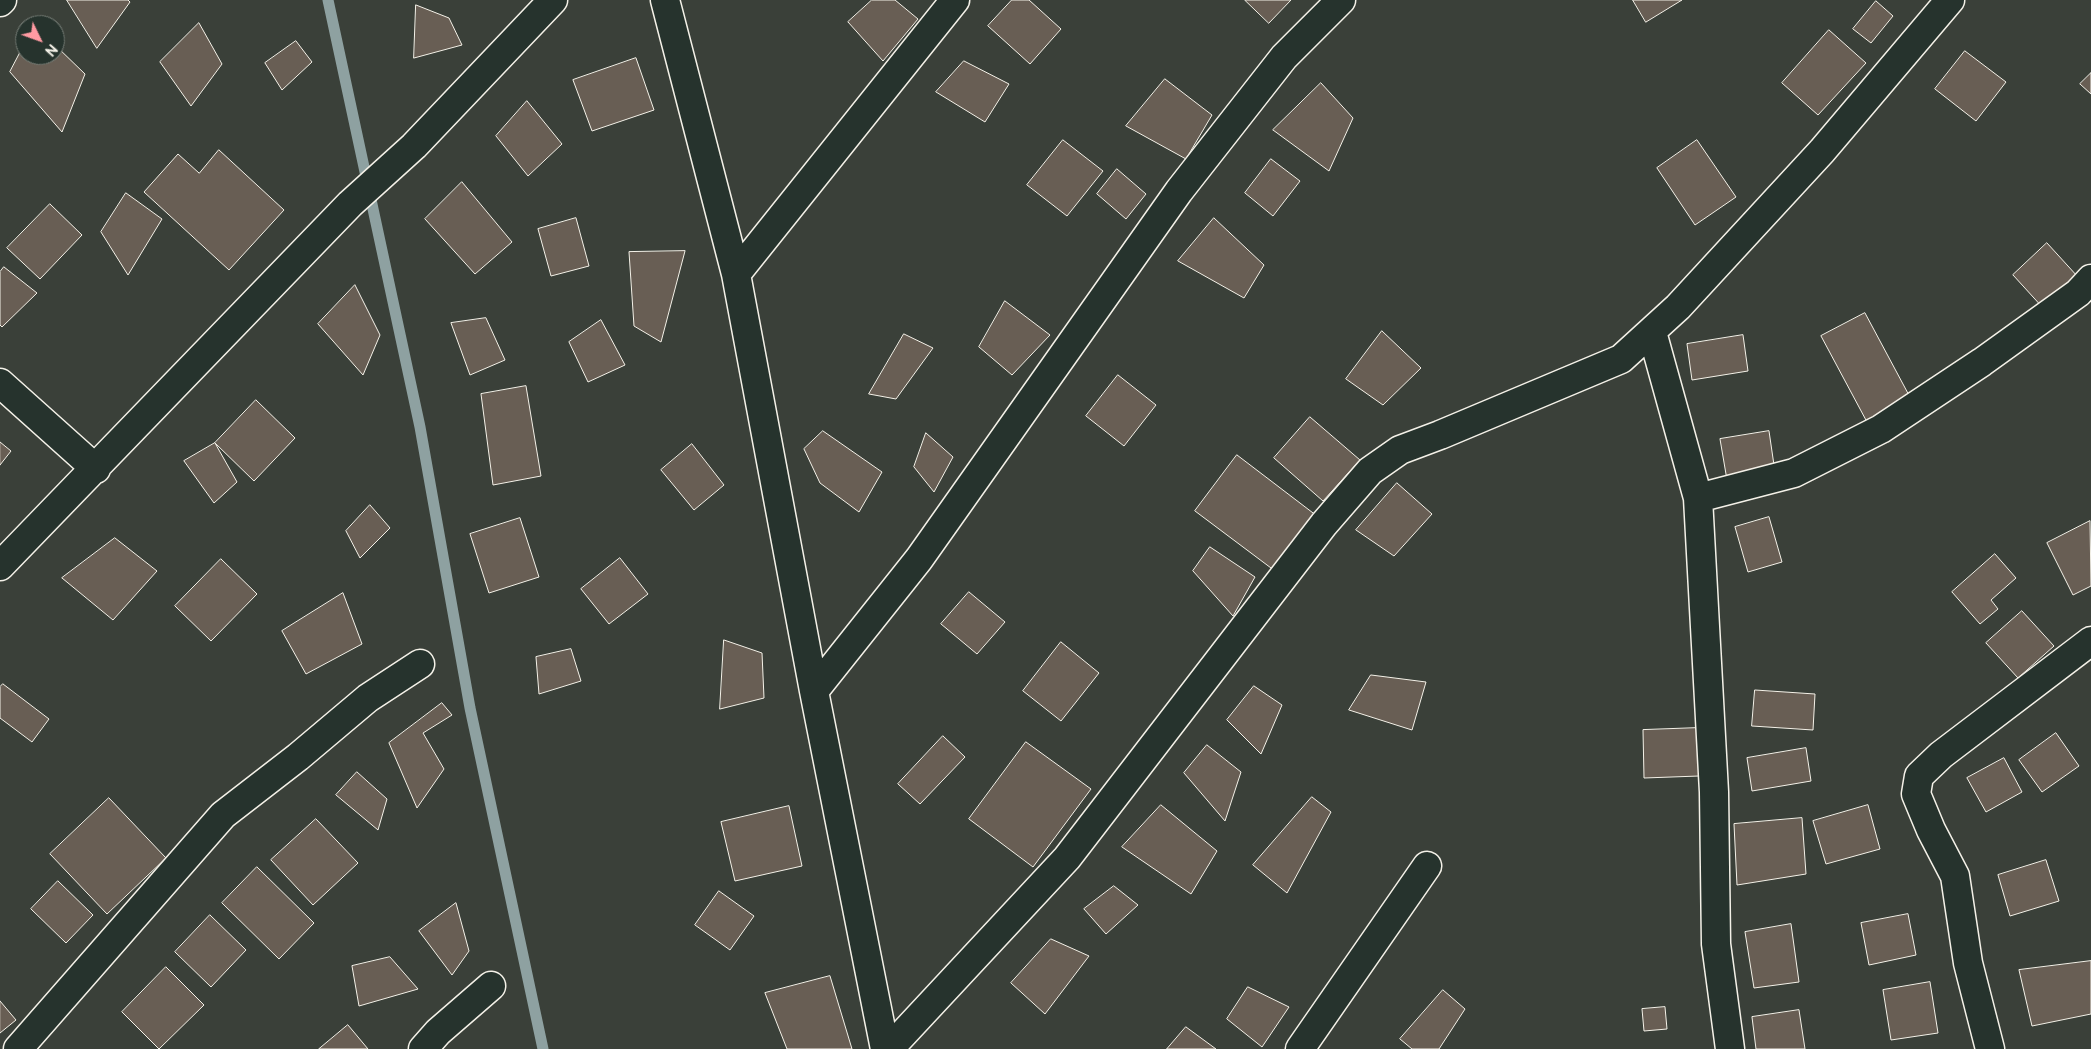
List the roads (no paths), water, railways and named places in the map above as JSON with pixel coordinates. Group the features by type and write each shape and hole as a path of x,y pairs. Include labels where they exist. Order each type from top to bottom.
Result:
{"street":[{"path":"0,566 96,469 350,204 414,146 553,0"},
{"path":"665,0 736,274 814,691 887,1049"},
{"path":"736,274 955,0"},
{"path":"814,691 919,559 1179,191 1284,57 1341,0"},
{"path":"887,1049 1067,858 1324,524 1370,471 1400,450 1440,436 1621,359 1652,332 1822,151 1950,0"},
{"path":"1698,498 1794,472 1881,429 1982,362 2078,292 2091,279"},
{"path":"1652,332 1698,498 1714,792 1716,944 1730,1049"},
{"path":"0,383 96,469"},
{"path":"1990,1049 1968,963 1955,876 1931,830 1916,794 1919,776 1941,755 2091,641"},
{"path":"18,1049 223,815 298,758 368,698 420,664"},
{"path":"1300,1049 1427,866"},
{"path":"423,1049 438,1032 492,986"}],"waterway":[{"path":"328,0 420,427 470,708 543,1049"}]}
